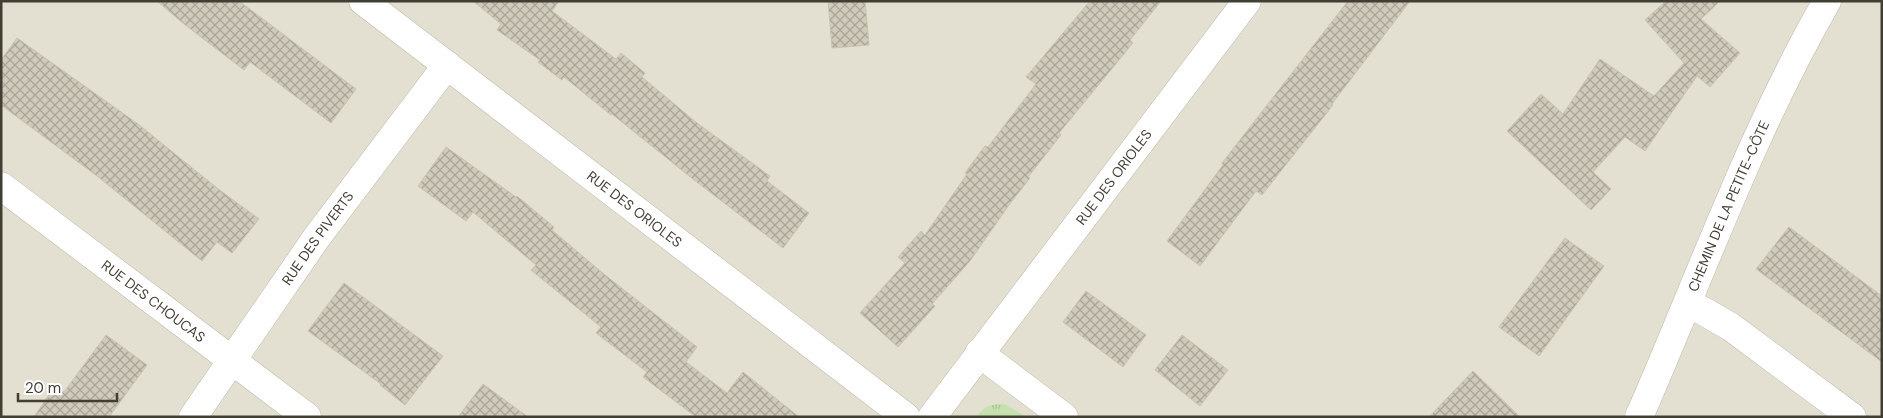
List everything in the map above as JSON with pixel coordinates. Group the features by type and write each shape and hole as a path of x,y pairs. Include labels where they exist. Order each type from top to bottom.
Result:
{"street":[{"name":"RUE DES ORIOLES","path":"363,1 906,417"},
{"name":"RUE DES ORIOLES","path":"932,417 1247,1"},
{"name":"CHEMIN DE LA PETITE-CÔTE","path":"1639,417 1761,131 1827,1"},
{"name":"RUE DES PIVERTS","path":"193,417 328,223 447,65"},
{"name":"RUE DES CHOUCAS","path":"1,186 307,417"},
{"path":"1688,304 1731,327 1852,417"},
{"path":"979,353 1064,417"}],"shaded area":[{"path":"1,1 1882,1 1882,417 1,417"}],"green space":[{"path":"1005,404 1026,417 977,417 989,406"}],"building":[{"path":"157,1 239,1 356,89 331,123 250,62 244,70"},
{"path":"473,1 559,1 552,11 616,59 621,53 645,73 642,77 697,123 770,176 767,181 809,213 783,248 564,77 562,80 538,62 540,60 497,30 501,24"},
{"path":"828,1 865,1 869,45 832,48"},
{"path":"1090,1 1161,1 1130,40 1133,43 1059,133 1061,135 1028,177 1030,178 970,261 932,304 935,306 898,347 860,313 905,263 898,257 921,231 925,235 967,174 965,173 985,146 988,147 1036,84 1026,77"},
{"path":"1348,1 1410,1 1333,105 1262,195 1256,191 1200,266 1167,241 1223,165 1222,163"},
{"path":"1666,1 1720,1 1701,19 1740,53 1710,87 1697,76 1645,151 1625,137 1593,172 1611,189 1591,210 1507,131 1541,94 1563,114 1600,59 1654,96 1684,63 1645,20"},
{"path":"17,38 138,124 217,188 259,219 232,253 217,242 202,261 97,176 1,105 1,60"},
{"path":"446,147 517,196 554,227 552,230 605,275 697,347 686,362 727,393 743,372 799,417 696,417 643,377 647,372 596,333 601,327 531,270 536,265 473,212 466,221 418,186"},
{"path":"1789,227 1882,296 1882,362 1756,269"},
{"path":"1565,238 1604,266 1539,356 1499,327"},
{"path":"344,283 443,356 405,405 381,384 308,331"},
{"path":"1086,291 1146,335 1123,367 1063,322"},
{"path":"106,335 147,365 109,417 34,417 55,386 64,392"},
{"path":"1182,335 1228,370 1200,406 1155,370"},
{"path":"1473,371 1520,417 1429,417"},
{"path":"483,384 528,417 458,417"}]}
